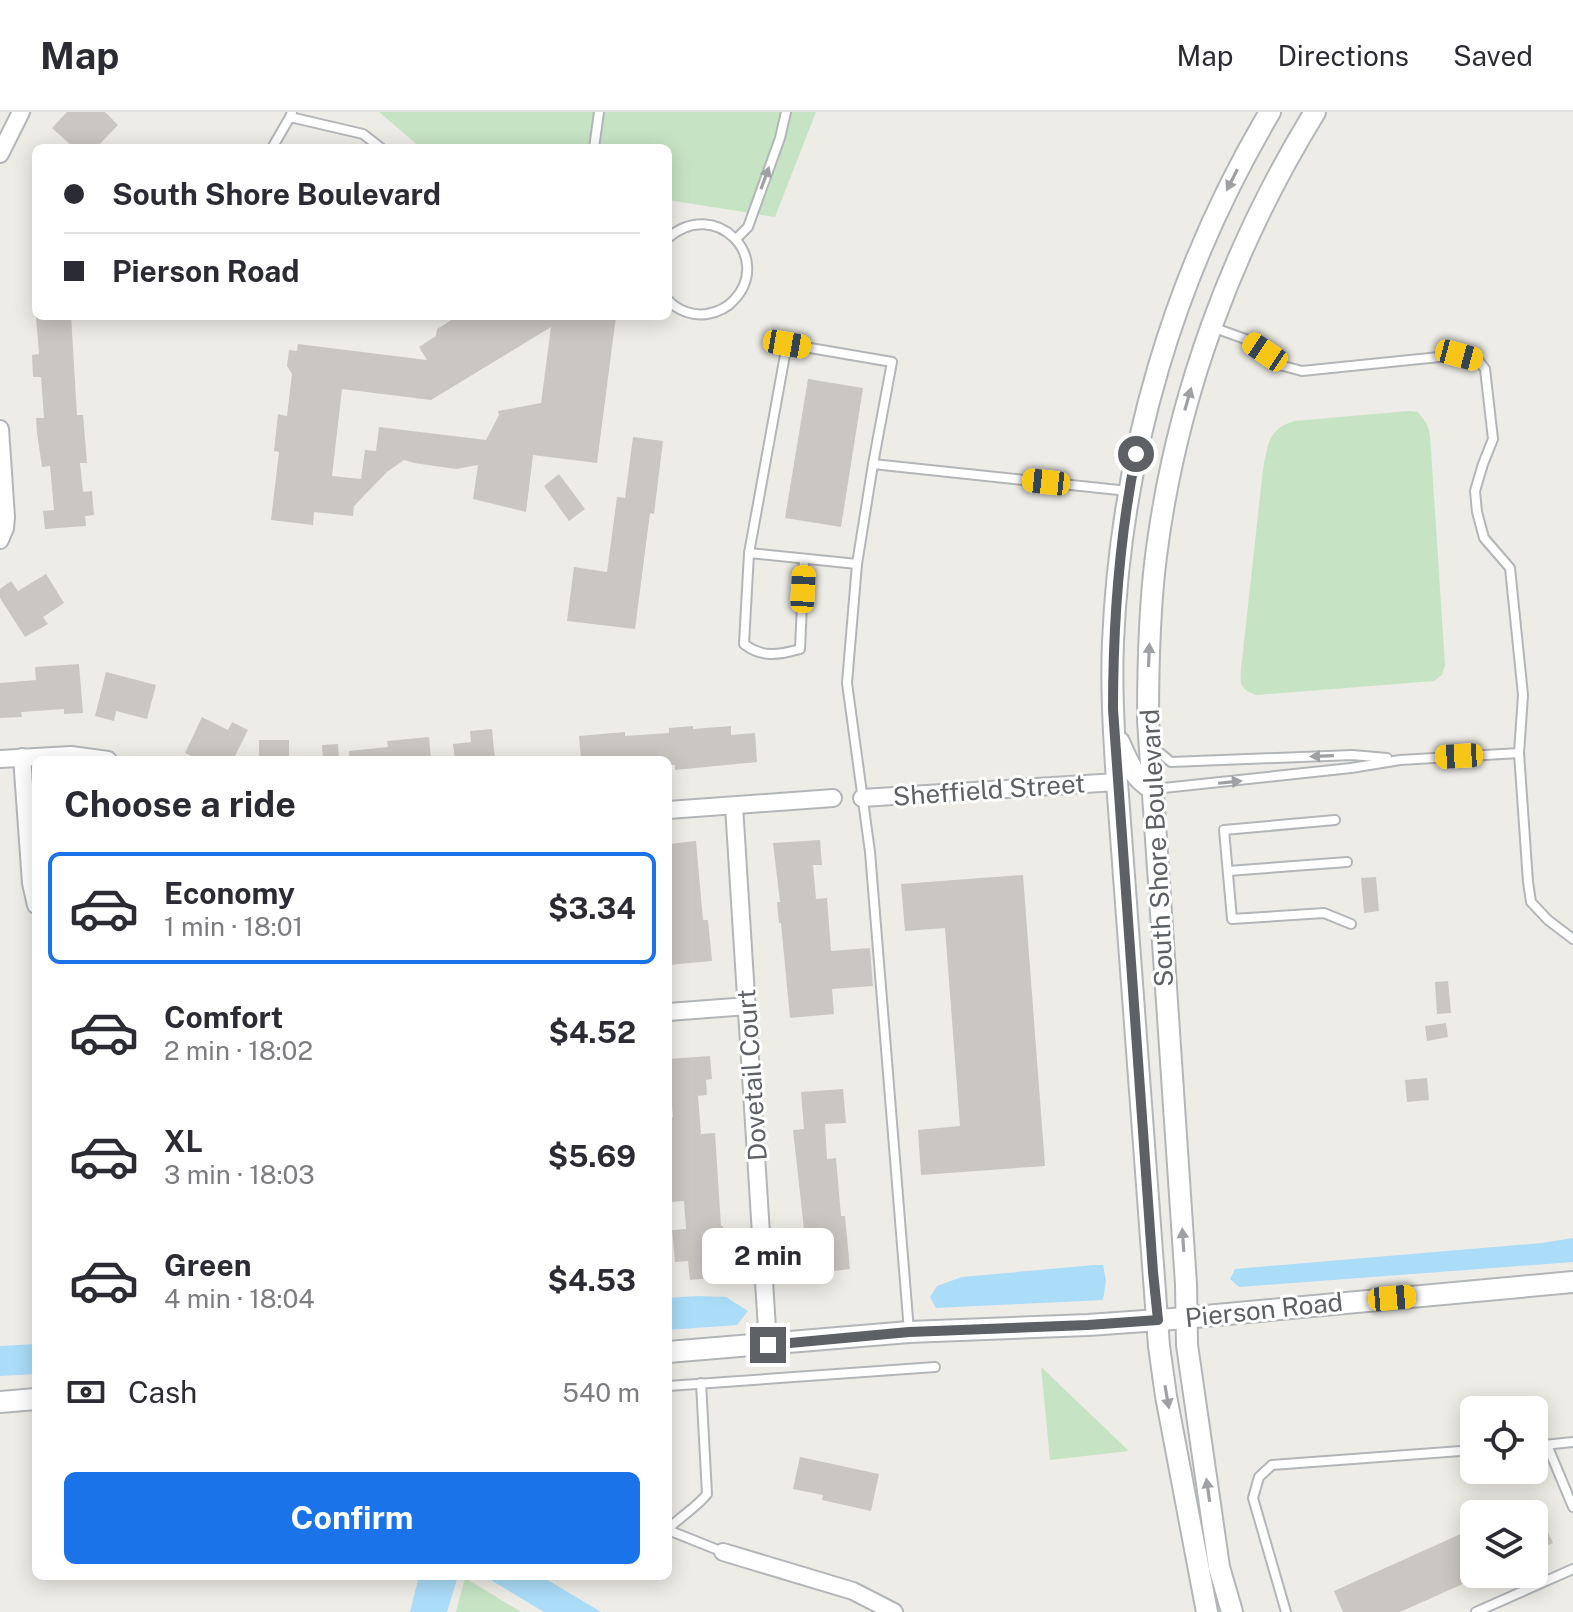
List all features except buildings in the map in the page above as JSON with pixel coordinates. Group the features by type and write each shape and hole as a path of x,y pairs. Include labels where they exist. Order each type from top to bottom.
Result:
{"street":[{"path":"0,154 21,112"},
{"name":"South Shore Boulevard","path":"1207,1612 1166,1396 1158,1320 1117,782 1113,645 1121,541 1152,384 1180,299 1220,205 1270,112"},
{"name":"South Shore Boulevard","path":"1232,1612 1219,1567 1187,1345 1186,1284 1150,744 1148,657 1156,555 1187,401 1211,327 1253,224 1315,112"},
{"path":"0,429 6,517 0,540"},
{"path":"1114,732 1132,771 1141,782 1153,789"},
{"path":"46,756 78,756"},
{"path":"22,757 32,887"},
{"path":"0,759 32,757"},
{"path":"1117,782 1132,788 1139,796 1155,828"},
{"name":"Sheffield Street","path":"862,798 1117,782"},
{"path":"672,810 833,798"},
{"name":"Dovetail Court","path":"734,806 768,1345"},
{"path":"672,1012 748,1006"},
{"name":"Pierson Road","path":"672,1352 909,1332 1186,1318 1573,1282"},
{"path":"0,1402 32,1399"},
{"path":"723,1552 853,1591 894,1612"}],"lane":[{"path":"595,144 599,112"},
{"path":"736,239 748,227 780,138 786,112"},
{"path":"274,144 291,114 363,134 376,144"},
{"path":"672,234 696,223 724,229 744,251 747,265 746,280 740,294 730,305 717,312 703,315 687,313 672,305"},
{"path":"1211,327 1248,340 1276,364 1302,371 1459,355 1478,360 1485,369 1493,439 1475,491 1484,538 1510,568 1523,695 1519,753 1531,902 1573,939"},
{"path":"804,559 800,649 781,654 754,652 744,644 749,553 787,344 892,362 857,564 847,683 870,852 909,1332"},
{"path":"873,464 1129,491"},
{"path":"749,553 857,564"},
{"path":"1150,744 1171,762 1352,755 1400,760"},
{"path":"1153,789 1400,760 1519,753"},
{"path":"1335,820 1224,830 1232,919 1324,913 1351,924"},
{"path":"1228,871 1347,862"},
{"path":"672,1386 935,1367"},
{"path":"672,1526 707,1494 701,1383"},
{"path":"1548,1445 1573,1442"},
{"path":"1548,1447 1573,1507"},
{"path":"1286,1612 1253,1498 1259,1477 1272,1465 1460,1451"},
{"path":"672,1532 723,1552"},
{"path":"1476,1612 1573,1569"}],"green space":[{"path":"379,112 816,112 775,217 672,201 672,144 416,144"},
{"path":"1418,412 1427,424 1430,435 1445,665 1442,675 1434,681 1256,695 1247,691 1241,683 1241,669 1263,469 1274,433 1295,421"},
{"path":"1041,1367 1129,1451 1050,1460"},
{"path":"464,1580 468,1580 521,1612 456,1612"}],"water":[{"path":"1573,1238 1573,1262 1239,1287 1230,1279 1235,1269"},
{"path":"1103,1265 1106,1281 1103,1300 936,1308 930,1297 937,1286 962,1277"},
{"path":"726,1297 748,1311 737,1325 672,1330 672,1298"},
{"path":"32,1344 32,1374 0,1376 0,1346"},
{"path":"418,1580 457,1580 447,1612 410,1612"},
{"path":"491,1580 548,1580 601,1612 544,1612"}],"route":[{"path":"768,1345 909,1332 1158,1320 1113,709 1113,645 1121,541 1136,454"}]}
